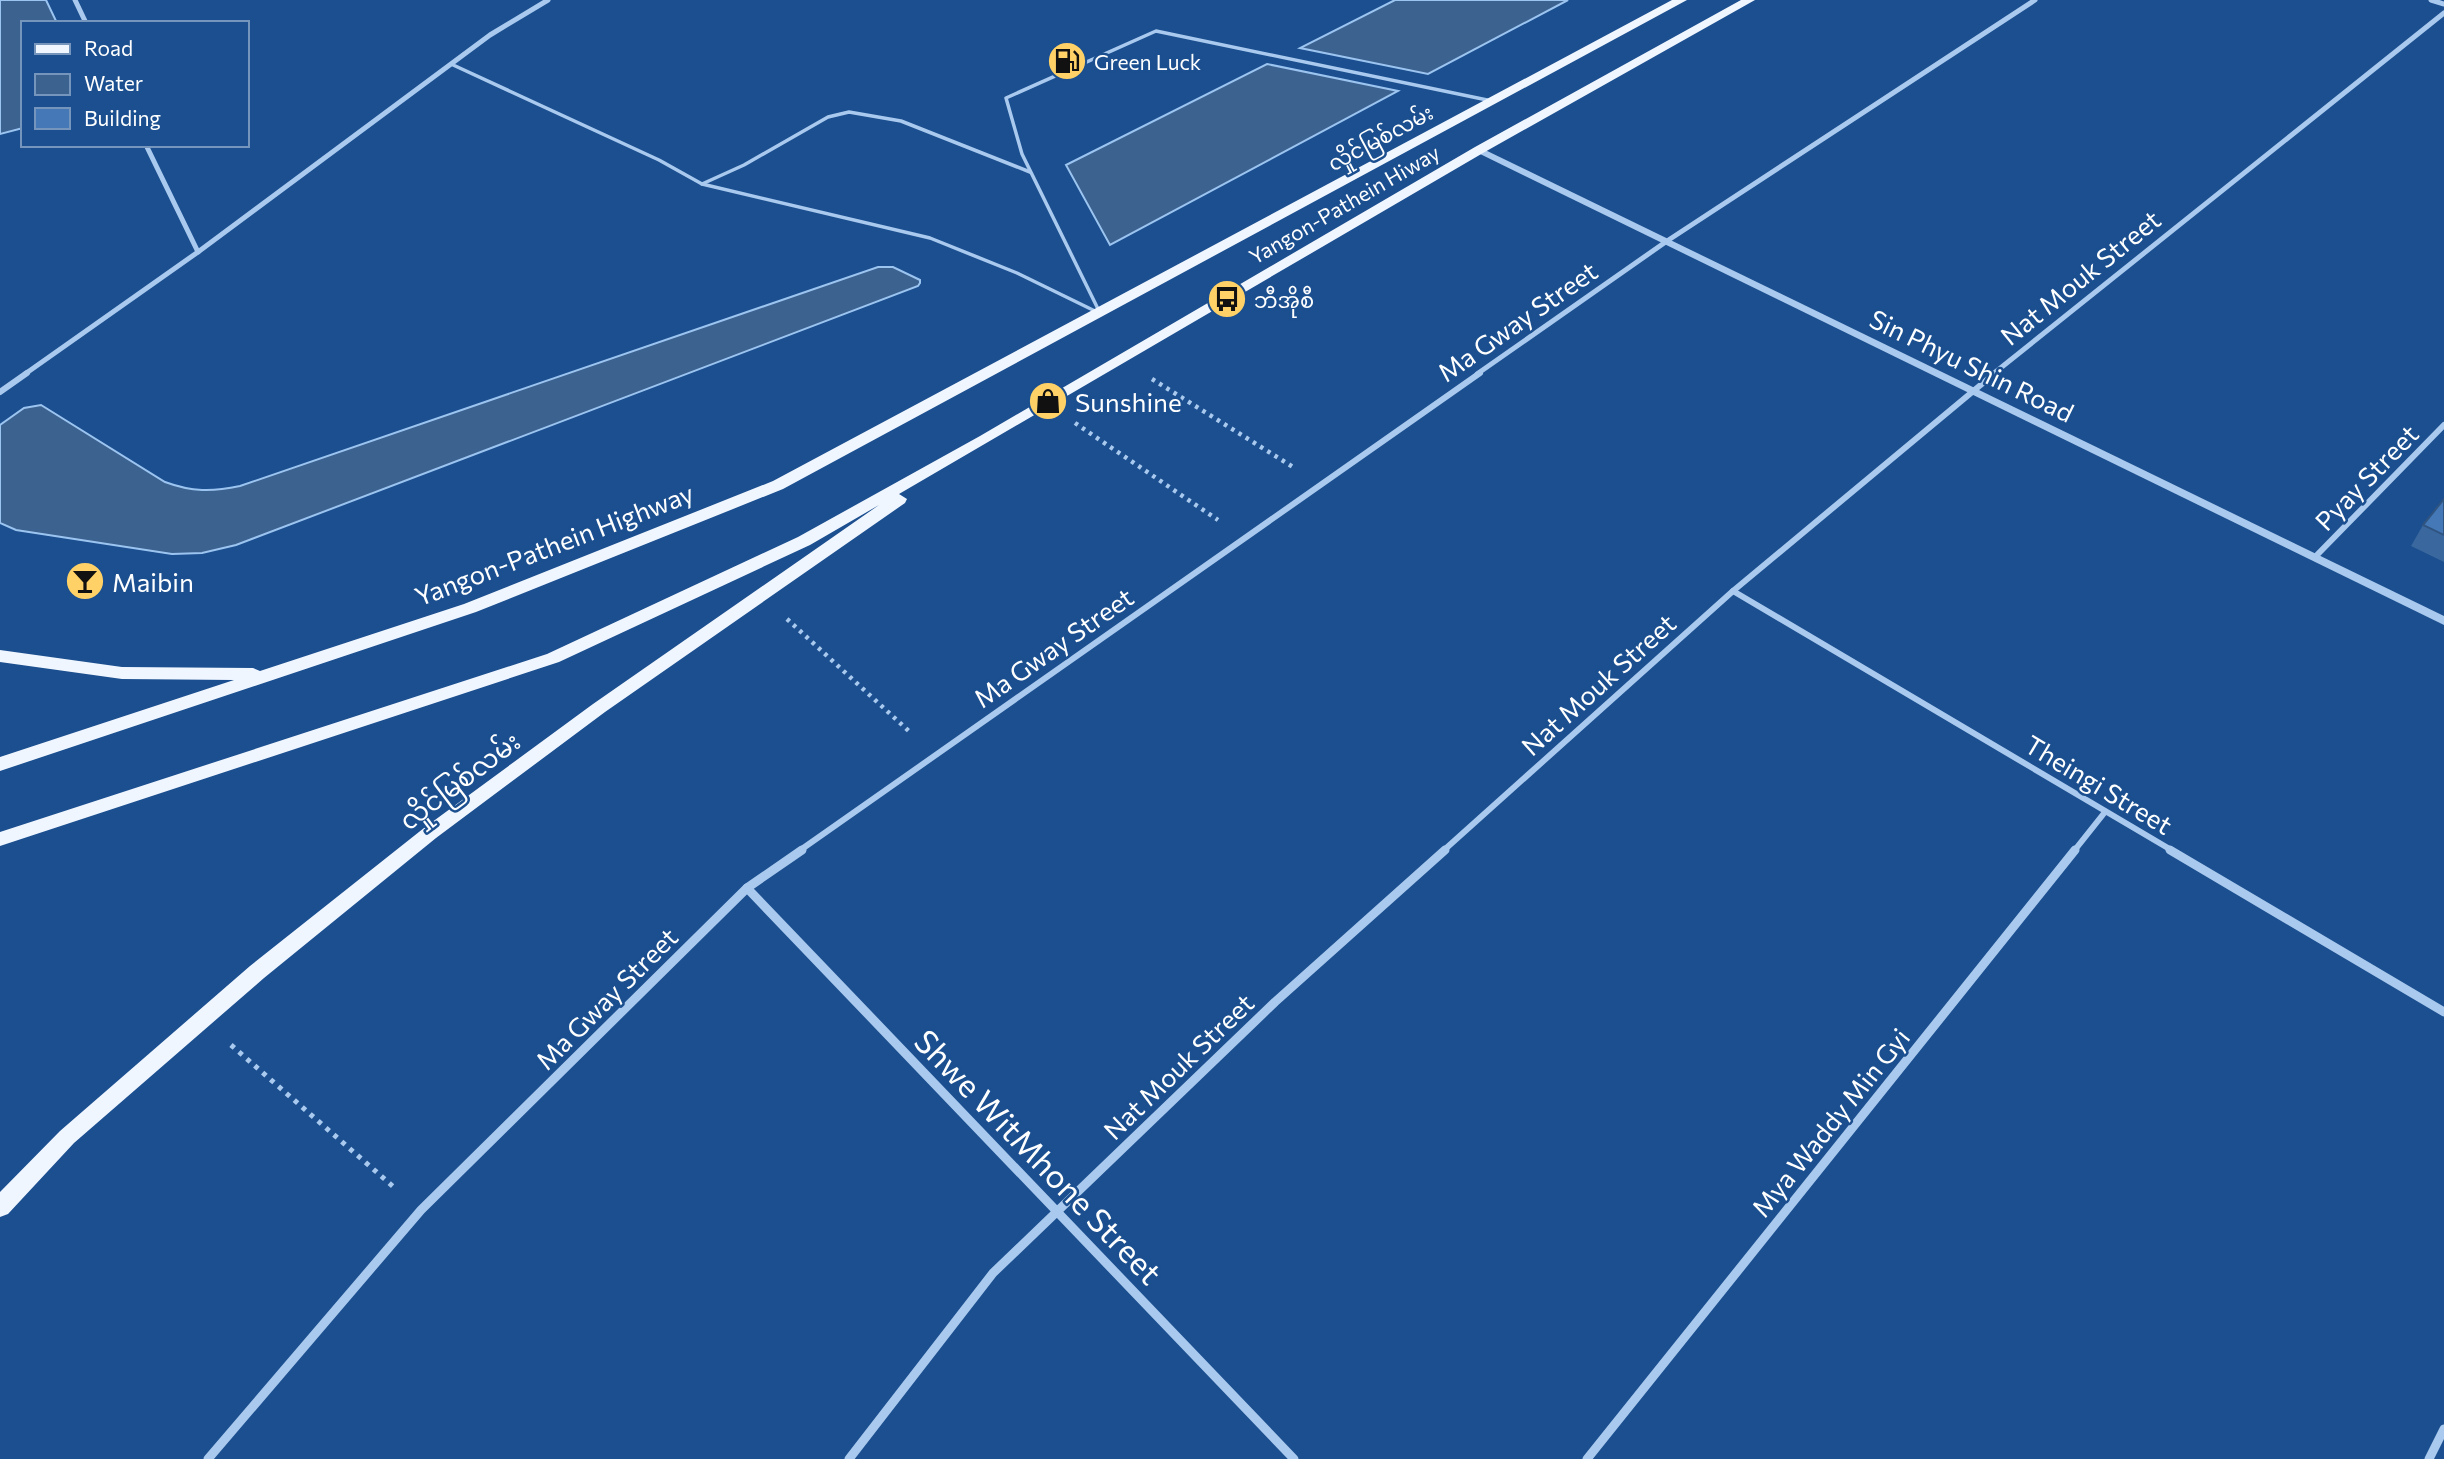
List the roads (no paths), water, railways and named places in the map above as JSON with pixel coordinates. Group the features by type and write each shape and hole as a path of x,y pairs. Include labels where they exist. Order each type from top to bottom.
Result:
{"main road":[{"name":"လှိုင်မြစ်လမ်း","path":"1100,313 1681,0"},
{"path":"1479,150 1749,0"},
{"name":"Yangon-Pathein Hiway","path":"985,439 1479,150"},
{"name":"Yangon-Pathein Highway","path":"0,764 470,608 778,485 1100,313"},
{"name":"လှိုင်မြစ်လမ်း","path":"0,1207 66,1137 257,972 430,834 599,708 985,439"},
{"path":"0,839 553,658 804,541 985,439"},
{"path":"0,656 122,673 267,674"}],"street":[{"path":"75,0 85,21"},
{"path":"0,392 198,252 489,35 548,0"},
{"name":"Ma Gway Street","path":"208,1459 421,1210 747,888 1667,241 2035,0"},
{"path":"2431,0 2444,4"},
{"name":"Nat Mouk Street","path":"849,1459 993,1273 1275,1002 1733,591 1972,391 2444,13"},
{"path":"147,147 198,252"},
{"name":"Sin Phyu Shin Road","path":"1479,150 2444,621"},
{"name":"Pyay Street","path":"2315,556 2444,425"},
{"name":"Theingi Street","path":"1733,591 2444,1012"},
{"name":"Mya Waddy Min Gyi","path":"1587,1459 2105,812"},
{"name":"Shwe WitMhone Street","path":"747,888 1294,1459"},
{"path":"2429,1459 2444,1429"}],"lane":[{"path":"1100,313 1022,154 1006,98 1156,31 1495,101"},
{"path":"451,64 659,160 702,184 930,238 1017,273 1100,313"},
{"path":"702,184 744,165 828,117 849,112 901,121 1031,173"}],"water":[{"path":"0,0 46,0 56,21 21,21 21,129 0,134"},
{"path":"1395,0 1568,0 1428,74 1300,48"},
{"path":"1267,64 1398,91 1110,245 1066,165"},
{"path":"878,267 893,267 920,280 920,283 236,545 202,553 172,554 16,530 0,523 0,425 24,408 41,405 165,482 193,489 230,488"}],"place":[{"name":"Green Luck","path":"1067,61"},
{"name":"ဘီအိုစီ","path":"1227,299"},
{"name":"Sunshine","path":"1048,401"},
{"name":"Maibin","path":"85,581"}]}
